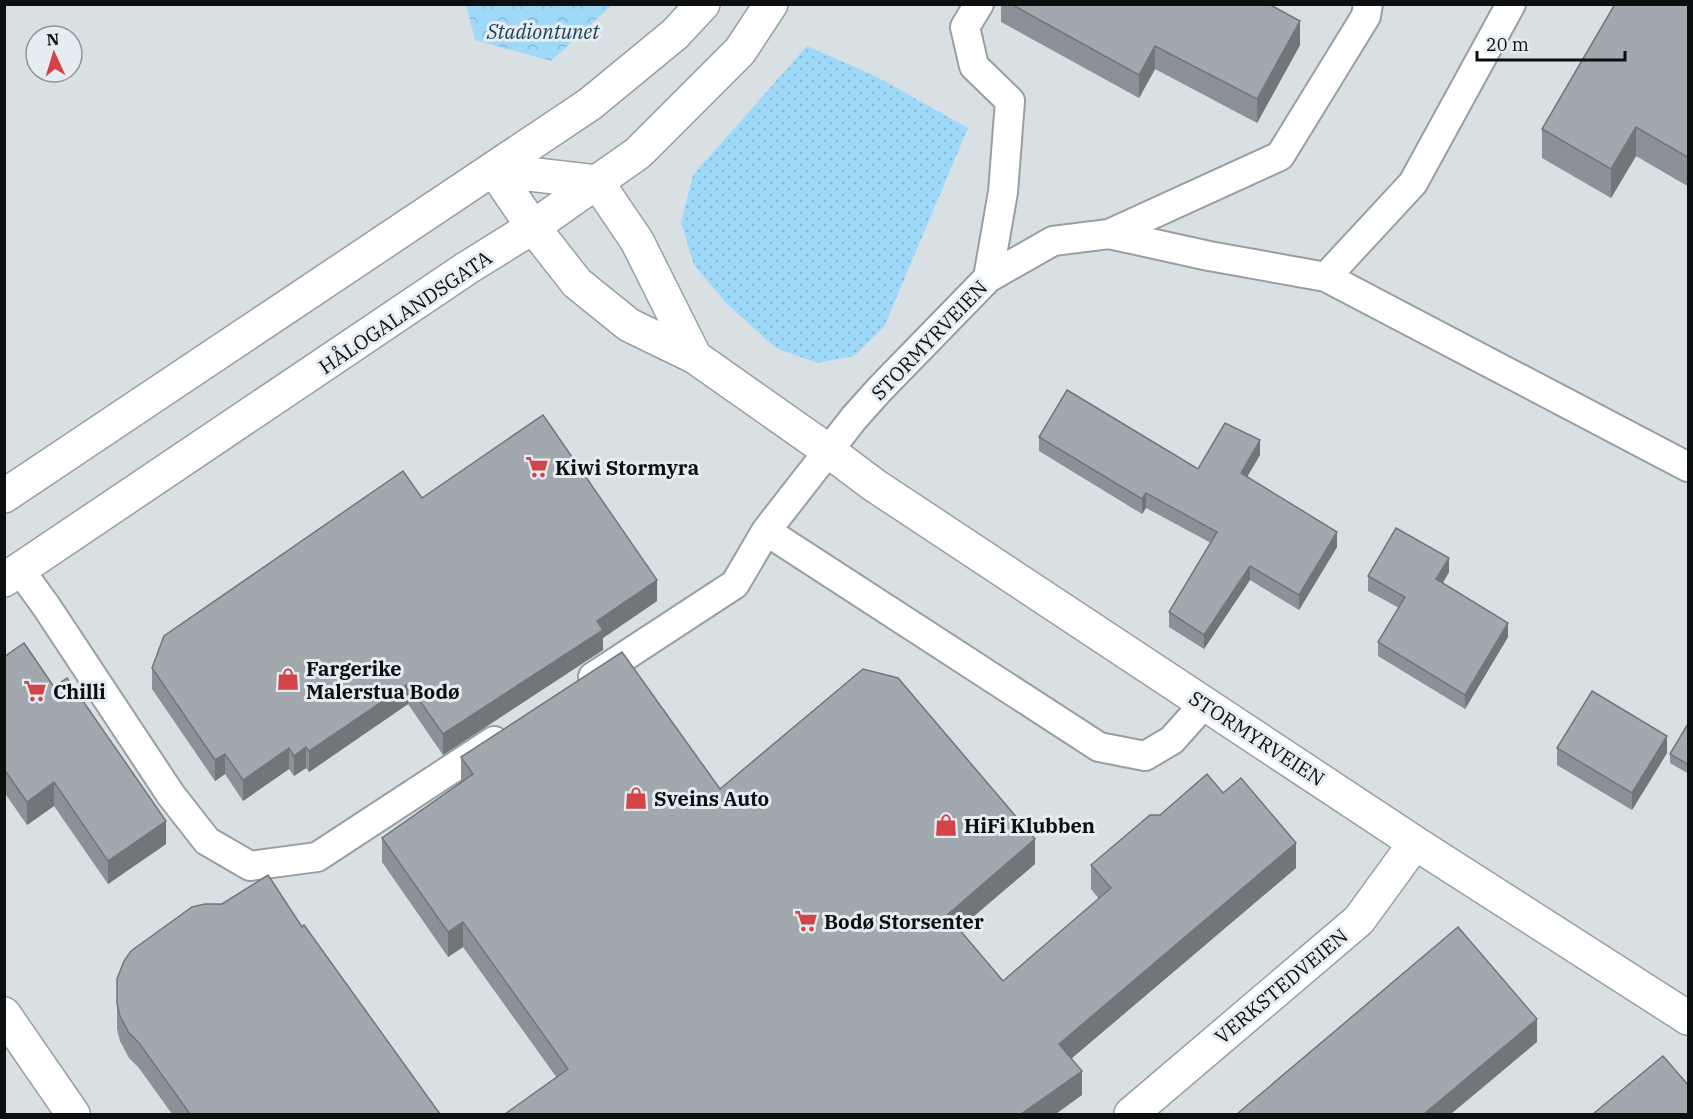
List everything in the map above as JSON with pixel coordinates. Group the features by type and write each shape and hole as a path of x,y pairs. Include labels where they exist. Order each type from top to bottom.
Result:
{"street":[{"path":"4,496 591,104 675,34 703,4"},
{"name":"HÅLOGALANDSGATA","path":"12,575 467,268 533,227 638,153 740,51 771,4"},
{"path":"494,170 597,182"},
{"name":"STORMYRVEIEN","path":"494,170 533,227 577,283 629,324 695,357 874,485 1203,704 1414,843 1689,1018"},
{"name":"STORMYRVEIEN","path":"597,182 637,241 695,357"},
{"name":"VERKSTEDVEIEN","path":"1131,1114 1359,920 1414,843"},
{"path":"4,1014 73,1114"}],"lane":[{"path":"979,4 965,27 974,66 1010,101 1003,192 988,278"},
{"path":"1109,234 1280,156 1366,16 1368,4"},
{"path":"1326,277 1413,183 1511,4"},
{"name":"STORMYRVEIEN","path":"830,452 854,418 879,390 988,278 1053,241 1109,234 1209,256 1326,277 1689,467"},
{"path":"576,688 735,584 766,531 830,452"},
{"path":"766,531 1099,747 1145,756 1172,740 1203,704"},
{"path":"12,575 46,606 171,795 207,842 249,866 317,857 516,727"}],"green space":[{"name":"Stadiontunet","path":"466,4 612,5 551,61 475,40"},
{"path":"807,46 875,76 968,128 884,327 854,356 817,363 776,348 726,303 694,265 681,222 693,175"}],"building":[{"path":"1011,4 1269,4 1300,21 1257,99 1155,46 1139,75"},
{"path":"1615,4 1689,4 1689,158 1636,127 1611,169 1542,129"},
{"path":"1067,390 1198,469 1225,423 1260,440 1241,473 1337,532 1299,595 1250,566 1204,635 1169,612 1217,532 1146,493 1142,499 1039,437"},
{"path":"543,415 657,580 597,621 603,630 443,734 408,684 309,751 306,747 294,756 289,748 243,780 225,754 215,760 152,668 164,636 403,471 422,498"},
{"path":"1396,528 1449,558 1436,579 1508,623 1465,695 1378,642 1405,597 1368,576"},
{"path":"24,643 54,687 67,678 166,821 108,861 54,782 27,802 4,769 4,657"},
{"path":"622,652 720,789 863,669 898,678 1035,839 947,915 1003,981 1111,888 1091,865 1150,815 1160,815 1207,774 1223,793 1241,778 1296,843 1059,1044 1082,1071 1021,1114 505,1114 568,1069 463,922 448,932 382,838 473,774 461,757"},
{"path":"1592,691 1667,736 1632,793 1557,748"},
{"path":"1689,722 1689,765 1670,754"},
{"path":"268,875 302,927 304,925 440,1114 190,1114 139,1043 129,1033 120,1016 117,1004 117,979 131,951 192,907 222,904"},
{"path":"1458,927 1537,1019 1424,1114 1237,1114"},
{"path":"1663,1056 1689,1086 1689,1114 1593,1114"}],"place":[{"name":"Kiwi Stormyra","path":"537,467"},
{"name":"Fargerike Malerstua Bodø","path":"288,679"},
{"name":"Chilli","path":"35,691"},
{"name":"Sveins Auto","path":"636,798"},
{"name":"HiFi Klubben","path":"946,825"},
{"name":"Bodø Storsenter","path":"806,921"}]}
